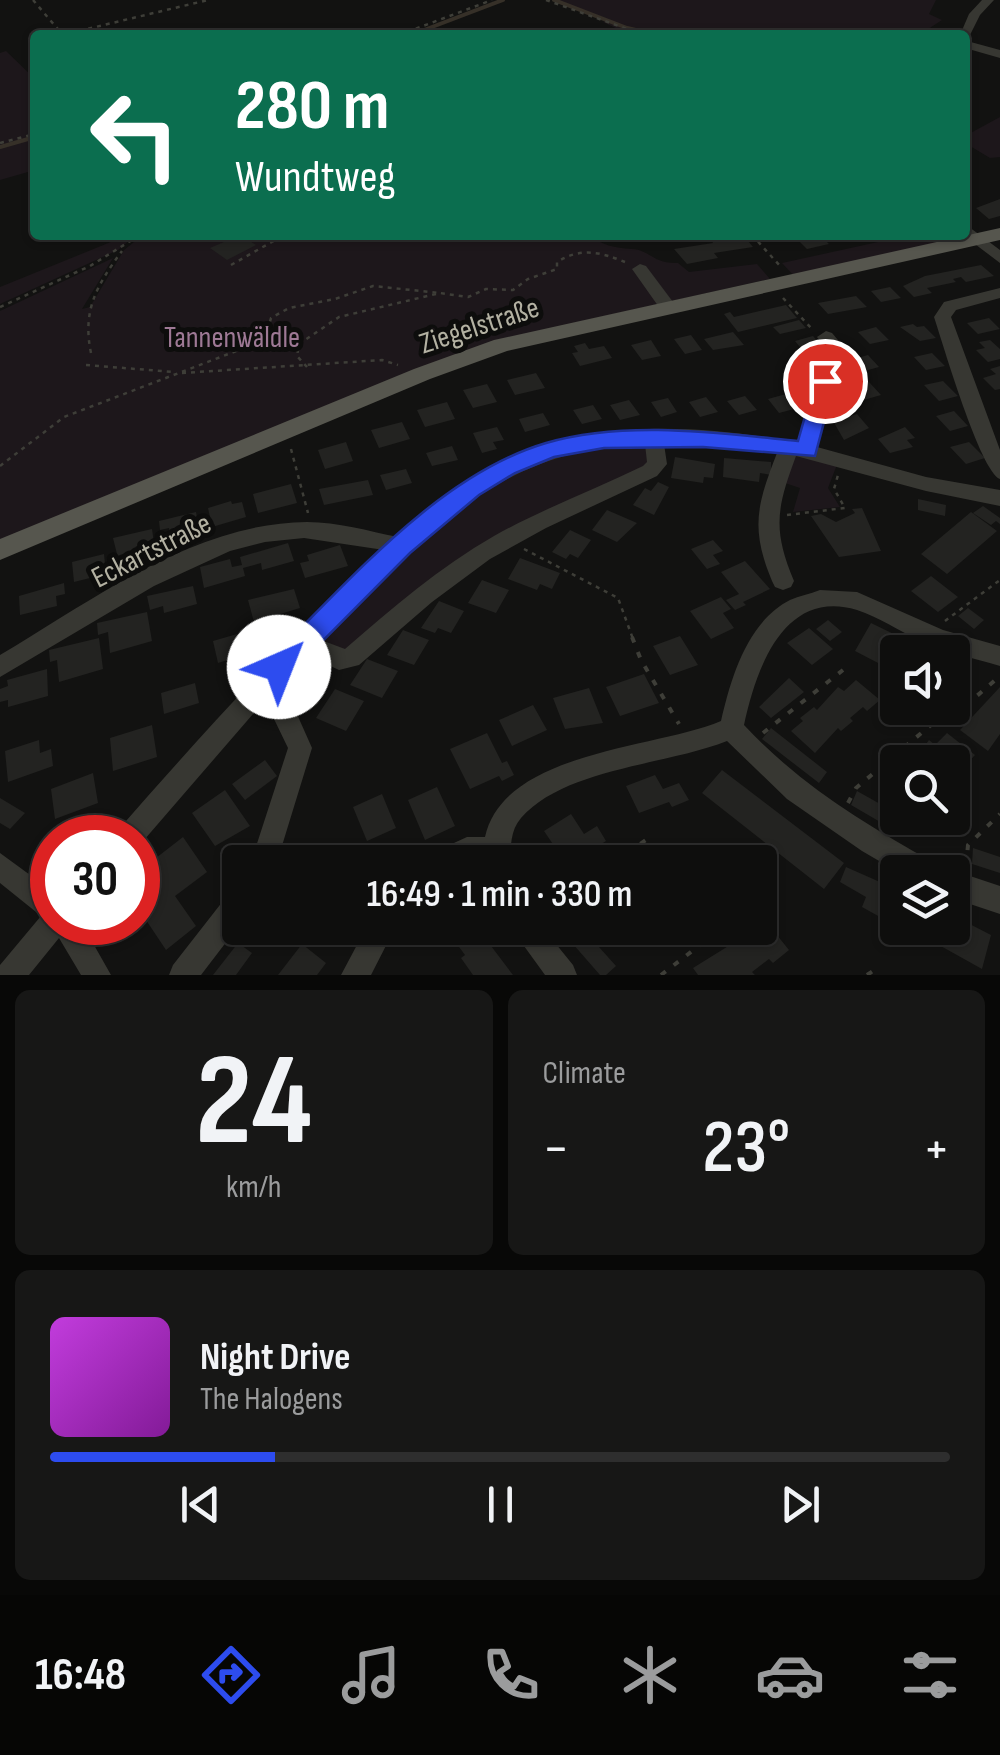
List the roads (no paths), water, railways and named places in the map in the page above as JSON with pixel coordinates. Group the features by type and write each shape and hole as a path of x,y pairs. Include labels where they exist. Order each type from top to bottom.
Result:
{"main road":[{"name":"Ziegelstraße","path":"971,234 1000,234"},
{"name":"Ziegelstraße","path":"0,550 422,374 502,346 668,306 784,285 949,240"}],"street":[{"path":"970,33 988,0"},
{"path":"970,43 1000,54"},
{"path":"971,234 1000,258"},
{"path":"640,269 668,306"},
{"path":"1000,293 950,306 942,317 1000,472"},
{"path":"783,580 768,548 764,530 766,508 798,449 834,346 826,337"},
{"path":"302,642 339,660 351,658 410,606 490,548 650,471 657,464 654,439"},
{"path":"148,815 302,642 402,546 471,490 507,467 550,450 604,441 654,439 798,449 926,484 1000,498"},
{"name":"Eckartstraße","path":"0,666 220,544 259,534 333,530 402,546"},
{"path":"739,738 742,679 756,647 781,616 817,600 848,599 927,634 1000,656"},
{"path":"256,692 283,711 300,748 269,845"},
{"path":"498,845 502,826 525,798 560,777 690,743 739,738 838,822 894,855"},
{"path":"0,866 30,890"},
{"path":"970,890 1000,900"},
{"path":"182,975 222,925"},
{"path":"10,975 35,945"},
{"path":"79,945 97,975"},
{"path":"355,975 372,945"},
{"path":"539,945 563,975"}],"waterway":[{"path":"424,30 503,0"},
{"path":"554,0 636,30"},
{"path":"0,147 30,138"}],"park label":[{"name":"Tannenwäldle","path":"232,337"}]}
